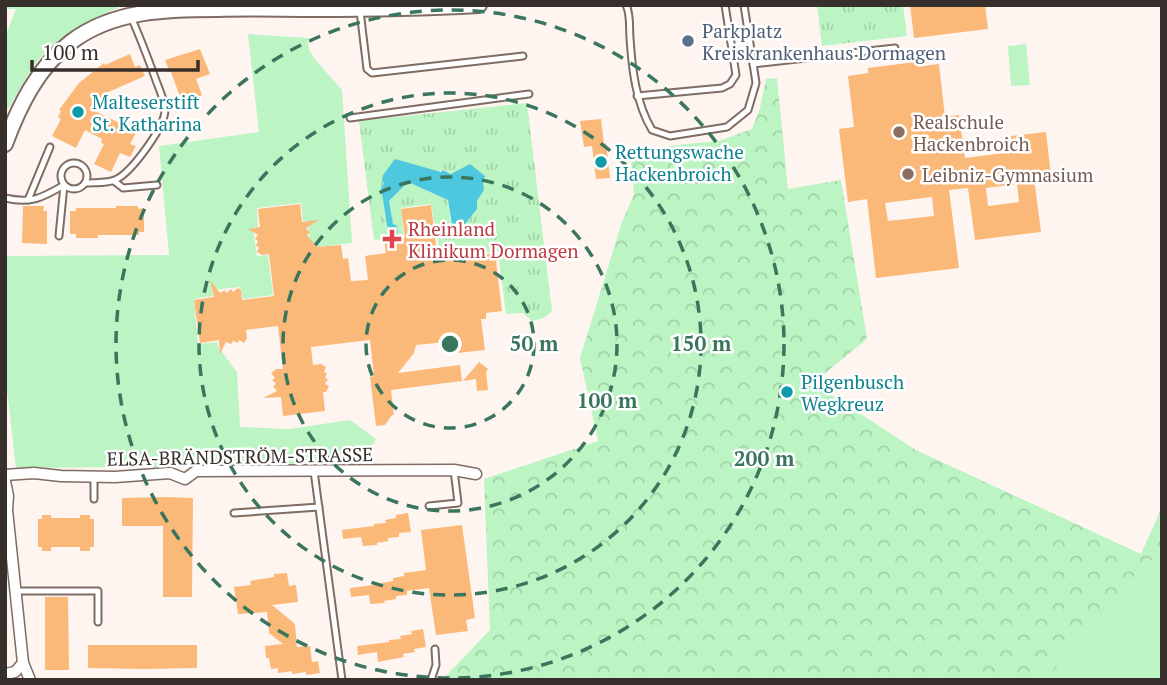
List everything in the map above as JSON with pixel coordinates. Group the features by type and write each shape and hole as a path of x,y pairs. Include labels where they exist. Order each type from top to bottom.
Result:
{"street":[{"path":"5,144 24,100 41,72 57,55 87,31 130,15 199,9 479,5"},
{"name":"ELSA-BRÄNDSTRÖM-STRASSE","path":"5,475 34,472 93,477 170,473 185,479 196,471 454,470 476,474"},
{"path":"5,481 23,663 30,680"},
{"path":"5,674 15,672 23,663"}],"lane":[{"path":"626,5 629,10 637,96 643,115 652,131 670,136 727,127 748,110 756,83 744,5"},
{"path":"637,96 722,88 730,84 736,75 725,5"},
{"path":"360,7 367,69 372,73 523,56"},
{"path":"64,185 71,189 79,188 85,183 114,181 124,175 162,123 164,101 130,15"},
{"path":"753,64 895,48"},
{"path":"351,118 529,94"},
{"path":"29,201 50,147"},
{"path":"59,236 63,170 68,165 77,164 87,175 85,183"},
{"path":"114,181 123,188 157,185"},
{"path":"5,198 21,202 41,199 64,185"},
{"path":"429,506 458,503 454,470"},
{"path":"314,471 342,680"},
{"path":"93,477 94,499"},
{"path":"234,513 319,508"},
{"path":"15,591 98,591 98,622"},
{"path":"430,680 436,665 435,649"}],"green space":[{"path":"5,5 117,5 118,8 76,28 48,49 30,71 5,114 5,37 16,9 5,9"},
{"path":"817,5 903,5 907,36 822,46"},
{"path":"248,34 308,38 309,50 314,58 342,90 352,243 311,248 301,203 257,208 258,227 253,228 257,256 268,255 273,295 243,299 240,287 212,290 213,296 194,299 198,344 217,342 237,372 240,427 289,429 350,420 376,439 360,465 16,468 5,373 5,256 169,255 159,146 259,132"},
{"path":"1026,44 1030,85 1011,86 1008,46"},
{"path":"777,78 788,189 841,180 867,339 813,383 916,450 1141,554 1162,507 1162,566 1148,559 1092,630 1045,680 442,680 490,630 484,479 598,441 580,358 622,222 634,194 630,151 719,141 752,129 766,79"},
{"path":"527,103 552,311 543,318 532,321 523,313 506,314 498,251 441,258 431,204 401,208 404,237 374,240 359,121","holes":["444,170 484,190 477,201 451,224 448,200 408,182 389,201 393,225 398,236 389,236 384,183"]},
{"path":"1148,559 1162,566 1162,680 1045,680 1092,630"}],"water":[{"path":"395,159 451,174 470,164 485,176 484,190 477,201 477,209 465,224 452,225 448,200 408,182 389,201 398,236 389,237 381,187 384,184 383,175"}],"building":[{"path":"910,5 985,5 988,29 914,38"},
{"path":"200,49 210,74 196,79 202,95 183,105 165,60"},
{"name":"Malteserstift St. Katharina","path":"130,54 135,67 140,65 145,76 106,93 90,109 137,131 130,144 136,146 130,157 120,153 111,172 94,164 104,144 101,143 102,139 85,130 76,148 52,136 61,119 58,117 61,111 59,110 79,83 104,63 105,65"},
{"path":"923,61 923,66 939,64 945,117 959,115 965,158 1012,152 1011,136 1046,132 1051,176 1034,178 1041,232 975,240 968,188 949,190 959,268 876,278 867,199 848,202 839,129 854,127 848,76 868,73 868,68","holes":["1017,184 1019,202 988,206 986,188","932,197 934,216 888,221 885,203"]},
{"name":"Rettungswache Hackenbroich","path":"601,119 610,178 596,179 592,146 584,147 580,121"},
{"path":"300,204 302,222 319,220 306,228 310,233 307,235 317,247 341,245 343,259 348,258 351,281 368,280 365,256 386,253 384,239 405,237 401,209 431,205 438,260 495,253 502,311 486,313 486,319 481,319 485,350 457,353 456,341 416,345 414,353 398,373 460,365 462,381 391,390 394,415 385,425 376,426 370,377 374,376 370,340 311,347 313,365 321,364 326,367 325,378 328,379 325,384 329,386 326,392 323,392 325,411 283,416 281,397 263,398 277,391 272,380 275,378 271,373 276,369 283,369 278,326 246,330 247,338 244,343 239,340 238,343 226,342 220,354 219,340 200,343 194,300 214,297 210,280 220,293 231,289 233,292 238,288 241,290 242,300 274,296 269,254 262,255 257,252 259,247 256,246 258,241 255,239 258,235 248,229 260,227 258,209"},
{"path":"23,206 44,206 43,211 47,211 47,244 22,243"},
{"path":"76,208 144,208 144,232 139,232 139,235 98,235 98,238 76,238 76,234 70,234 70,211 76,211"},
{"path":"479,362 488,369 488,390 477,391 476,379 463,381"},
{"path":"122,498 193,498 192,597 163,597 163,526 122,526"},
{"path":"408,513 411,532 399,533 399,537 388,538 388,541 377,545 363,546 361,537 343,539 342,530 386,523 385,520 396,518 396,515"},
{"path":"42,515 51,515 51,518 80,518 80,515 90,515 90,519 94,519 94,547 90,547 90,551 80,551 80,547 51,547 51,551 42,551 42,547 38,547 38,519 42,519"},
{"path":"462,525 475,618 466,620 468,631 436,635 429,588 407,591 407,595 396,596 396,599 384,601 385,603 370,604 369,595 351,597 350,588 382,584 404,576 404,573 426,570 421,530"},
{"path":"287,573 289,586 296,585 298,602 272,605 295,624 297,647 310,646 312,662 318,661 320,673 278,673 278,668 271,669 265,646 283,644 269,633 267,612 238,614 234,587 251,585 250,581"},
{"path":"45,597 68,597 69,670 45,670"},
{"path":"423,629 426,647 403,654 404,657 378,662 377,652 358,655 357,646 401,639 400,636 412,634 411,631"},
{"path":"88,645 197,645 197,668 88,668"}],"place":[{"name":"Parkplatz Kreiskrankenhaus Dormagen","path":"688,41"},
{"name":"Malteserstift St. Katharina","path":"78,112"},
{"name":"Realschule Hackenbroich","path":"899,132"},
{"name":"Rettungswache Hackenbroich","path":"601,162"},
{"name":"Leibniz-Gymnasium","path":"908,174"},
{"name":"Rheinland Klinikum Dormagen","path":"392,239"},
{"name":"Pilgenbusch Wegkreuz","path":"787,392"}]}
